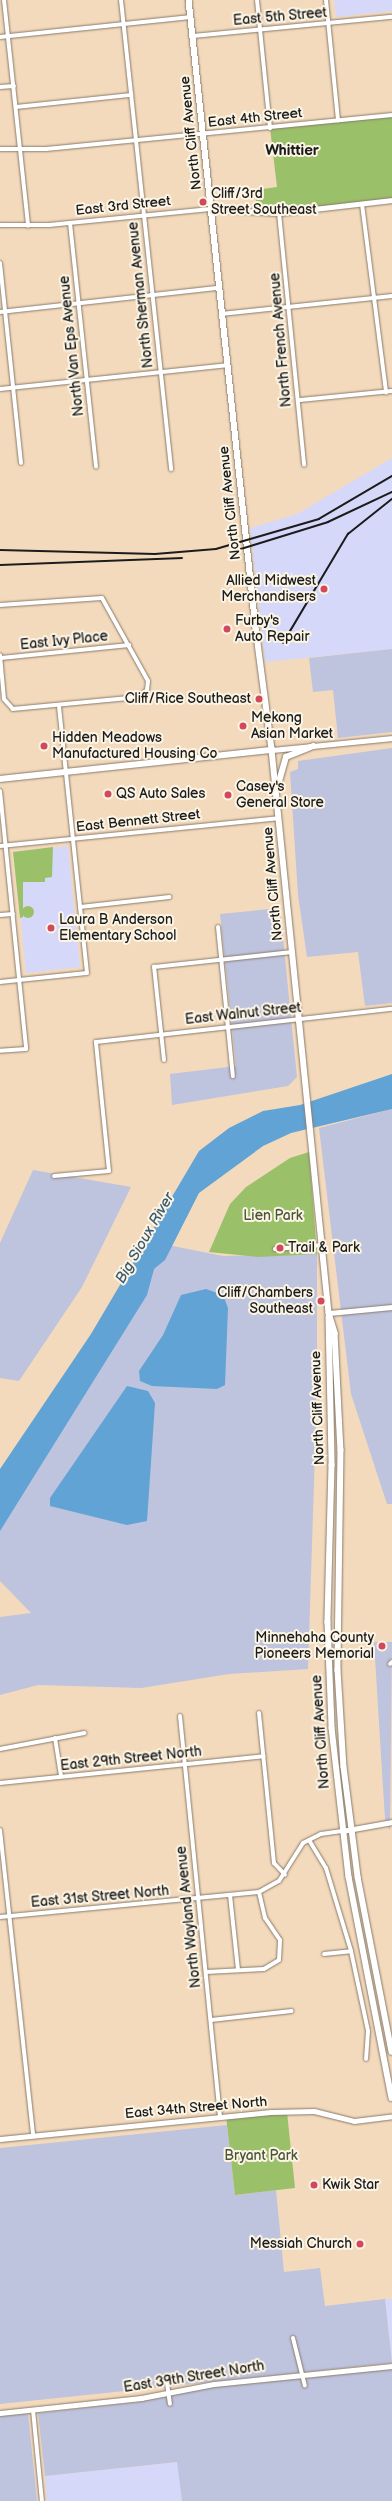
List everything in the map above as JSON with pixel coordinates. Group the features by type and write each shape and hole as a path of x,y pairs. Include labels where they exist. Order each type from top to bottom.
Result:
{"main road":[{"name":"North Cliff Avenue","path":"189,0 204,135 218,288 277,792 292,952 314,1147 329,1313 327,1334 332,1472 328,1660 342,1831 392,2098"},
{"path":"277,792 286,757 313,746"},
{"path":"0,779 272,750"},
{"name":"North Cliff Avenue","path":"329,1313 335,1333 341,1432 338,1686 351,1829 392,2052"}],"street":[{"path":"4,0 28,226"},
{"name":"North Sherman Avenue","path":"121,0 171,469"},
{"path":"257,0 270,128"},
{"path":"326,0 338,120"},
{"path":"0,37 191,17"},
{"name":"East 5th Street","path":"193,36 392,17"},
{"path":"0,87 14,86"},
{"path":"16,107 131,95"},
{"name":"East 4th Street","path":"0,149 136,141 392,115"},
{"name":"East 3rd Street","path":"0,225 28,226 70,224 210,209 279,213 392,200"},
{"path":"362,204 376,298 386,392"},
{"name":"North French Avenue","path":"279,213 300,400 304,465"},
{"name":"North Van Eps Avenue","path":"70,224 96,467"},
{"path":"0,263 21,463"},
{"path":"0,312 218,288"},
{"path":"221,314 392,296"},
{"path":"0,389 227,364"},
{"path":"300,400 392,391"},
{"path":"0,605 102,598 148,681 147,690 139,697 16,709 8,707 2,699 0,656"},
{"name":"East Ivy Place","path":"0,656 129,645"},
{"path":"0,982 87,973 59,705"},
{"path":"272,750 392,738"},
{"path":"0,791 26,1048 0,1051"},
{"name":"East Bennett Street","path":"0,846 279,818"},
{"path":"80,908 169,897"},
{"path":"0,915 13,914"},
{"path":"218,927 233,1076"},
{"path":"164,1060 154,967 292,952"},
{"name":"East Walnut Street","path":"54,1176 109,1171 96,1042 392,1009"},
{"path":"275,1249 323,1245"},
{"path":"329,1313 392,1307"},
{"path":"259,1713 274,1863 284,1875"},
{"name":"North Wayland Avenue","path":"180,1716 220,2116"},
{"path":"0,1748 35,1745 55,1738 85,1733"},
{"path":"55,1738 61,1777"},
{"name":"East 29th Street North","path":"0,1783 264,1756"},
{"path":"366,2059 368,2031 351,1951 326,1868 309,1840 351,1829 392,1822"},
{"path":"0,1830 33,2136"},
{"name":"East 31st Street North","path":"0,1917 259,1892 284,1875 299,1847 309,1840"},
{"path":"206,1972 264,1969 277,1963 281,1954 280,1940 266,1918 259,1892"},
{"path":"230,1895 238,1970"},
{"path":"324,1954 351,1951"},
{"path":"211,2020 292,2011"},
{"name":"East 34th Street North","path":"0,2139 220,2116 314,2111 361,2122 392,2116"},
{"path":"293,2338 295,2356 304,2374 305,2386"},
{"name":"East 39th Street North","path":"0,2413 33,2410 304,2374 392,2366"},
{"path":"167,2383 170,2404"},
{"path":"33,2410 42,2501"}],"shaded area":[{"path":"334,0 392,0 392,11 336,17"},
{"name":"Allied Midwest Merchandisers","path":"392,458 392,649 265,662 250,528 297,514"},
{"path":"392,649 392,732 338,738 333,690 313,692 309,658"},
{"path":"392,748 392,1003 365,1006 358,952 307,957 298,895 290,772 298,769 298,761"},
{"path":"68,846 80,967 26,973 14,852"},
{"path":"280,908 297,1077 288,1086 172,1105 170,1074 236,1066 220,914"},
{"path":"392,1109 392,1504 387,1504 351,1394 319,1128"},
{"path":"33,1170 131,1187 82,1287 19,1381 0,1378 0,1243"},
{"path":"168,1245 223,1256 317,1254 317,1389 308,1669 229,1674 141,1688 38,1685 0,1695 0,1617 31,1613 0,1581 0,1515"},
{"path":"374,1642 392,1642 390,1831 385,1819"},
{"path":"227,2125 235,2195 276,2190 284,2272 320,2268 325,2306 385,2299 392,2363 0,2404 0,2148"},
{"path":"385,2299 392,2299 392,2363"},
{"path":"392,2369 392,2501 182,2501 177,2462 45,2476 38,2413 138,2402 211,2387"},
{"path":"28,2413 37,2501 0,2501 0,2416"},
{"path":"178,2462 182,2501 47,2501 45,2476"}],"green space":[{"path":"392,115 392,200 257,212 255,190 277,187 270,128"},
{"path":"53,847 52,877 45,878 45,882 23,882 23,917 20,918 13,852"},
{"path":"28,906 32,908 34,912 32,916 28,918 24,916 22,912 24,908"},
{"name":"Lien Park","path":"309,1152 317,1254 258,1257 209,1252 230,1204 246,1187 290,1158"},
{"name":"Bryant Park","path":"287,2112 295,2188 235,2195 226,2116"}],"water":[{"path":"392,1074 392,1109 291,1133 263,1146 199,1193 165,1260 154,1269 147,1295 0,1531 0,1469 91,1334 199,1151 229,1128 263,1111 300,1105"},
{"path":"206,1289 223,1295 228,1308 225,1385 217,1389 152,1386 140,1381 139,1371 163,1335 181,1295"},
{"path":"127,1386 148,1391 155,1403 147,1521 127,1525 50,1506 50,1498"}],"railway":[{"path":"0,550 155,554 216,549 319,519 392,476"},
{"path":"241,549 328,522 392,492"},
{"path":"283,643 348,534 392,499"},
{"path":"0,565 182,558"}],"place":[{"name":"Cliff/3rd Street Southeast","path":"203,202"},
{"name":"Allied Midwest Merchandisers","path":"324,589"},
{"name":"Furby's Auto Repair","path":"227,629"},
{"name":"Cliff/Rice Southeast","path":"259,699"},
{"name":"Mekong Asian Market","path":"243,726"},
{"name":"Hidden Meadows Manufactured Housing Co","path":"44,746"},
{"name":"QS Auto Sales","path":"108,794"},
{"name":"Casey's General Store","path":"228,795"},
{"name":"Laura B Anderson Elementary School","path":"51,928"},
{"name":"Trail & Park","path":"280,1248"},
{"name":"Cliff/Chambers Southeast","path":"321,1301"},
{"name":"Minnehaha County Pioneers Memorial","path":"382,1646"},
{"name":"Kwik Star","path":"314,2185"},
{"name":"Messiah Church","path":"360,2244"}],"district":[{"name":"Whittier","path":"292,151"}],"water label":[{"name":"Big Sioux River","path":"145,1238"}]}
